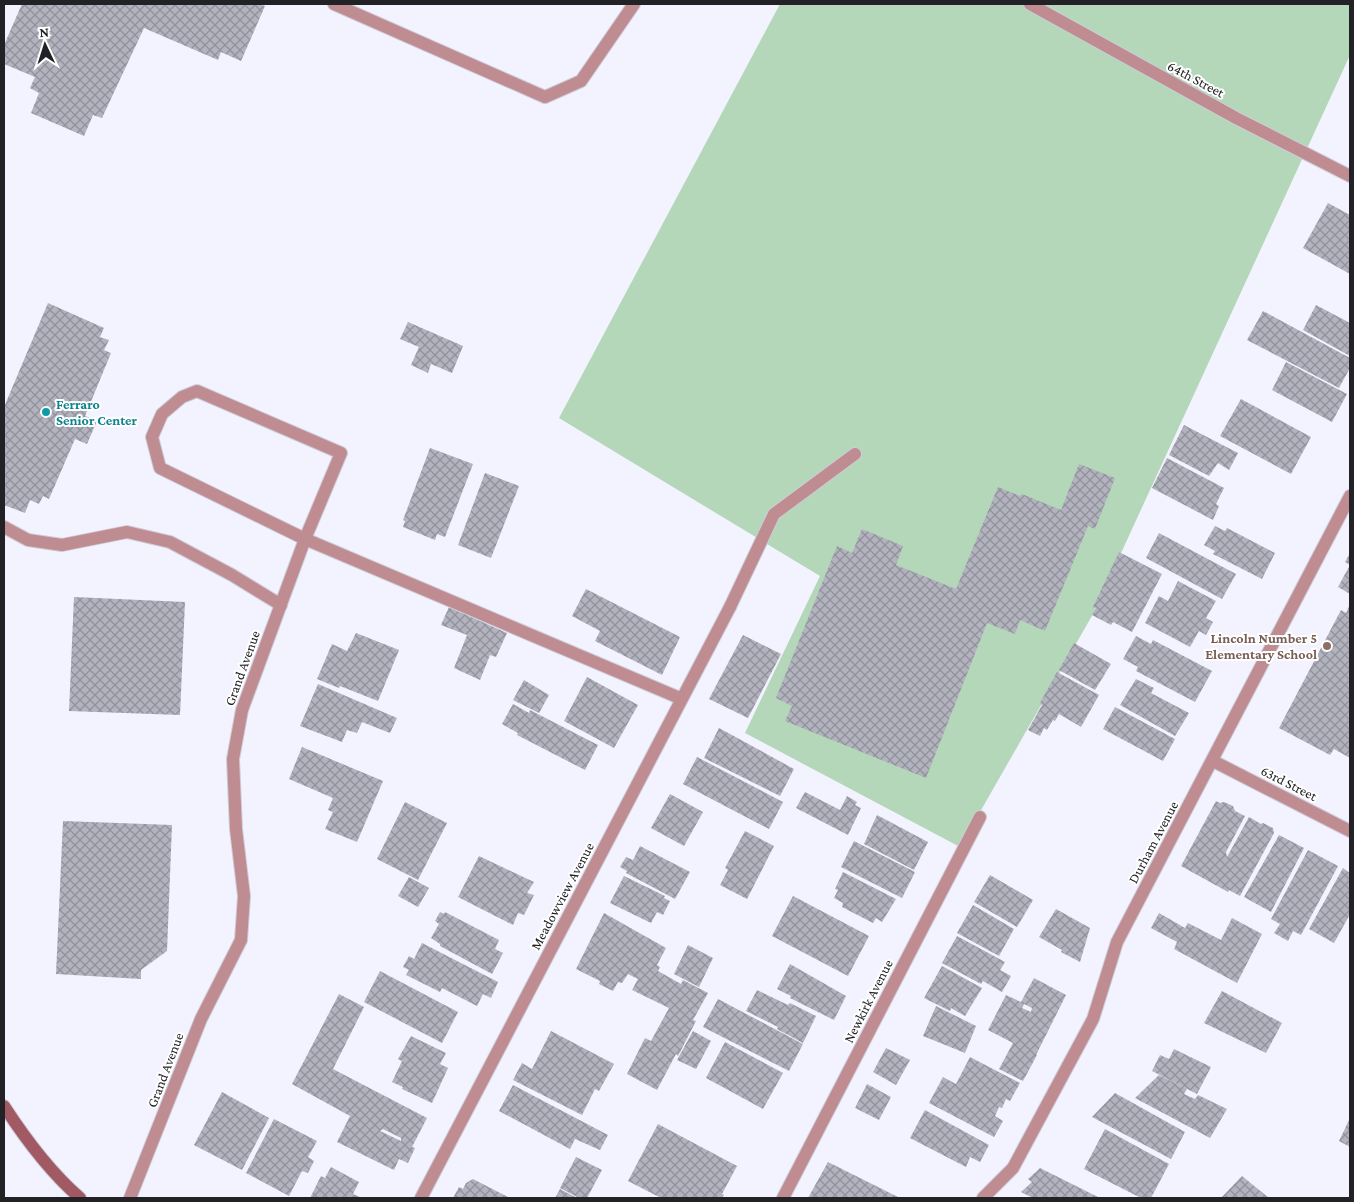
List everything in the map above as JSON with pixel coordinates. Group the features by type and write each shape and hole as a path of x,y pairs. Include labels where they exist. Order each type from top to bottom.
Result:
{"street":[{"path":"334,4 545,97 582,81 634,4"},
{"name":"64th Street","path":"1030,4 1236,118 1350,176"},
{"path":"305,539 341,453 197,391 182,397 162,414 152,437 160,468 305,539 682,699"},
{"name":"Meadowview Avenue","path":"421,1198 730,607 774,514 854,454"},
{"name":"Durham Avenue","path":"983,1198 1013,1168 1093,1019 1117,942 1350,496"},
{"path":"4,527 28,540 62,545 127,532 170,542 232,575 281,605"},
{"name":"Grand Avenue","path":"130,1198 201,1019 241,940 244,896 236,829 233,759 242,710 305,539"},
{"name":"63rd Street","path":"1213,761 1350,831"},
{"name":"Newkirk Avenue","path":"782,1198 980,818"},
{"path":"4,1106 28,1144 64,1184 80,1198"}],"green space":[{"path":"780,4 1350,4 1350,55 1093,614 960,847 745,733 820,576 559,418"}],"building":[{"path":"22,4 259,4 265,6 241,61 221,52 218,60 144,28 102,118 93,115 84,136 31,113 39,93 30,88 35,77 4,64 4,45"},
{"path":"1328,203 1350,215 1350,274 1303,248"},
{"name":"Ferraro Senior Center","path":"48,303 104,328 100,337 109,340 104,350 111,353 85,416 97,421 87,444 75,439 49,499 43,496 39,504 30,500 25,513 4,505 4,407"},
{"path":"1316,305 1350,323 1350,356 1303,330"},
{"path":"1263,311 1350,358 1350,368 1339,388 1247,340"},
{"path":"408,322 463,346 452,373 431,364 428,373 411,365 419,347 400,339"},
{"path":"1286,362 1347,394 1332,422 1272,390"},
{"path":"1241,399 1311,437 1291,474 1220,436"},
{"path":"1184,425 1238,453 1229,470 1218,463 1209,476 1169,455"},
{"path":"430,448 473,464 445,537 437,534 435,540 403,527 405,521 403,520"},
{"path":"1167,458 1224,488 1216,504 1219,506 1213,520 1152,488"},
{"path":"1079,464 1115,478 1095,529 1088,526 1045,631 1020,620 1015,634 987,623 926,778 785,721 792,706 776,698 837,546 852,553 862,529 903,546 896,565 956,589 998,487 1020,496 1022,494 1061,510"},
{"path":"485,473 519,486 491,558 458,545"},
{"path":"1215,526 1225,531 1227,528 1275,553 1262,579 1213,554 1215,551 1204,545"},
{"path":"1159,533 1236,574 1222,599 1146,558"},
{"path":"1119,552 1162,574 1132,632 1113,622 1111,625 1092,615 1096,608 1093,607"},
{"path":"1350,553 1350,565 1345,562"},
{"path":"1350,565 1350,594 1338,587"},
{"path":"1178,581 1216,601 1206,618 1213,622 1206,635 1199,631 1190,647 1145,623 1159,596 1168,601"},
{"path":"586,589 680,637 662,675 595,641 600,631 572,616"},
{"path":"74,597 185,602 180,715 69,711"},
{"path":"1350,604 1350,758 1334,749 1330,755 1279,728 1341,610 1346,613"},
{"path":"449,607 507,633 496,657 490,655 480,680 454,668 467,635 441,625"},
{"path":"356,633 399,650 378,701 317,679 332,644 347,651"},
{"path":"743,635 781,654 748,718 709,699"},
{"path":"1136,636 1151,644 1153,640 1212,671 1195,702 1136,671 1138,667 1123,659"},
{"path":"1074,643 1111,664 1095,690 1059,670"},
{"path":"1057,672 1099,695 1081,727 1059,714 1047,730 1044,728 1040,736 1028,730"},
{"path":"587,677 638,705 614,748 564,721"},
{"path":"1136,679 1154,688 1151,693 1189,713 1175,736 1120,705"},
{"path":"524,680 549,695 539,713 513,700"},
{"path":"318,684 397,718 390,733 362,722 357,733 347,730 342,742 300,726"},
{"path":"513,704 529,713 530,710 598,745 585,770 517,735 518,733 502,724"},
{"path":"1115,707 1175,739 1163,761 1103,729"},
{"path":"719,728 794,769 780,796 704,758"},
{"path":"302,747 383,781 357,842 325,829 333,812 328,810 333,798 289,779"},
{"path":"697,757 783,802 769,829 683,784"},
{"path":"805,792 840,810 847,796 857,802 855,805 861,808 848,835 796,808"},
{"path":"670,794 703,812 684,846 651,828"},
{"path":"1216,801 1233,806 1235,811 1245,816 1226,852 1227,857 1249,817 1273,828 1274,833 1240,896 1229,890 1228,892 1181,866"},
{"path":"405,802 447,823 418,880 377,859"},
{"path":"877,815 928,842 914,870 864,844"},
{"path":"63,821 172,825 167,951 141,970 141,979 56,974"},
{"path":"745,831 774,846 747,899 720,885 728,870 725,868"},
{"path":"1279,835 1304,848 1271,912 1244,897"},
{"path":"854,841 915,872 902,898 841,867"},
{"path":"640,846 690,872 675,899 626,873 627,871 620,867 626,857 633,860"},
{"path":"1308,850 1338,866 1301,935 1293,931 1288,941 1274,933 1280,924 1271,919"},
{"path":"479,856 534,882 527,893 534,895 524,915 518,913 513,925 458,897"},
{"path":"1343,868 1350,873 1350,917 1334,943 1309,929"},
{"path":"843,872 896,899 882,922 876,918 873,923 842,907 843,903 834,898 838,890 835,889"},
{"path":"990,875 1033,900 1017,927 974,902"},
{"path":"624,876 665,896 664,898 670,901 663,915 657,912 651,923 610,903"},
{"path":"409,877 429,888 418,907 398,896"},
{"path":"793,896 869,936 848,976 772,936"},
{"path":"973,905 1014,929 999,956 957,933"},
{"path":"1056,909 1090,928 1080,962 1039,937"},
{"path":"440,912 444,914 445,912 499,940 495,949 503,953 492,974 440,946 431,938 439,924 435,921"},
{"path":"604,913 666,948 657,965 660,967 658,971 681,984 683,980 708,993 693,1020 696,1021 678,1056 676,1054 657,1090 627,1074 645,1038 651,1041 669,1008 632,990 638,979 628,974 622,983 618,982 613,991 599,984 600,981 576,969"},
{"path":"1159,913 1185,928 1188,923 1221,940 1232,918 1262,934 1237,983 1174,949 1177,942 1151,928"},
{"path":"957,936 1005,962 1000,970 1011,976 1002,992 983,981 981,984 942,963"},
{"path":"422,943 498,982 491,998 483,994 477,1006 442,988 440,992 406,975 409,970 403,967 409,956 414,959"},
{"path":"688,945 713,958 699,987 674,974"},
{"path":"790,964 846,996 834,1020 790,998 791,996 777,989"},
{"path":"942,966 982,988 965,1016 951,1008 950,1011 924,998"},
{"path":"380,971 458,1012 442,1043 364,1002"},
{"path":"1034,978 1066,995 1023,1081 999,1069 1013,1043 988,1030 1006,995 1021,1002","holes":["1024,1004 1032,1008 1031,1012 1022,1008"]},
{"path":"757,990 816,1016 803,1043 777,1029 778,1027 746,1011"},
{"path":"1222,991 1282,1023 1266,1053 1204,1023"},
{"path":"339,994 364,1007 333,1069 427,1118 412,1147 415,1148 408,1163 399,1159 394,1170 337,1142 350,1116 292,1084","holes":["383,1129 401,1138 401,1141 380,1131"]},
{"path":"718,999 803,1044 789,1071 703,1027"},
{"path":"936,1006 976,1026 965,1053 923,1036"},
{"path":"551,1031 614,1064 599,1091 595,1089 582,1115 513,1080 522,1063 532,1069"},
{"path":"693,1031 711,1041 696,1069 677,1060"},
{"path":"411,1036 446,1053 440,1064 448,1068 432,1103 402,1089 403,1087 392,1082 402,1061 398,1059"},
{"path":"725,1042 783,1073 763,1109 706,1078"},
{"path":"886,1048 910,1060 896,1085 873,1072"},
{"path":"1174,1049 1211,1067 1197,1094 1152,1071 1160,1055 1169,1059"},
{"path":"970,1057 1020,1083 1010,1101 1006,1099 1002,1108 999,1107 995,1116 1003,1121 994,1137 929,1103 943,1077 956,1084"},
{"path":"1159,1075 1187,1089 1184,1094 1195,1099 1198,1095 1227,1109 1210,1138 1135,1098"},
{"path":"867,1084 891,1097 879,1120 855,1108"},
{"path":"513,1085 608,1135 600,1150 575,1139 570,1149 499,1111"},
{"path":"222,1092 269,1118 242,1170 194,1145"},
{"path":"1115,1093 1185,1132 1171,1159 1092,1117"},
{"path":"925,1110 989,1145 980,1162 970,1157 966,1167 910,1138"},
{"path":"1350,1118 1350,1147 1339,1141"},
{"path":"274,1119 317,1141 308,1157 314,1161 308,1173 302,1171 289,1196 246,1173"},
{"path":"658,1124 737,1166 722,1194 724,1195 722,1198 661,1198 628,1181"},
{"path":"1105,1129 1169,1164 1151,1198 1141,1198 1084,1169"},
{"path":"576,1157 602,1170 587,1198 579,1198 560,1188"},
{"path":"828,1162 900,1198 808,1198"},
{"path":"331,1167 359,1182 353,1194 362,1198 310,1198 321,1176 325,1178"},
{"path":"1040,1168 1100,1198 1033,1198 1021,1192 1032,1182 1028,1179"},
{"path":"1242,1176 1269,1198 1221,1198"},
{"path":"473,1179 510,1198 453,1198 459,1187 463,1189 466,1183"},
{"path":"560,1189 577,1198 555,1198"}],"place":[{"name":"Ferraro Senior Center","path":"46,412"},
{"name":"Lincoln Number 5 Elementary School","path":"1327,646"}]}
